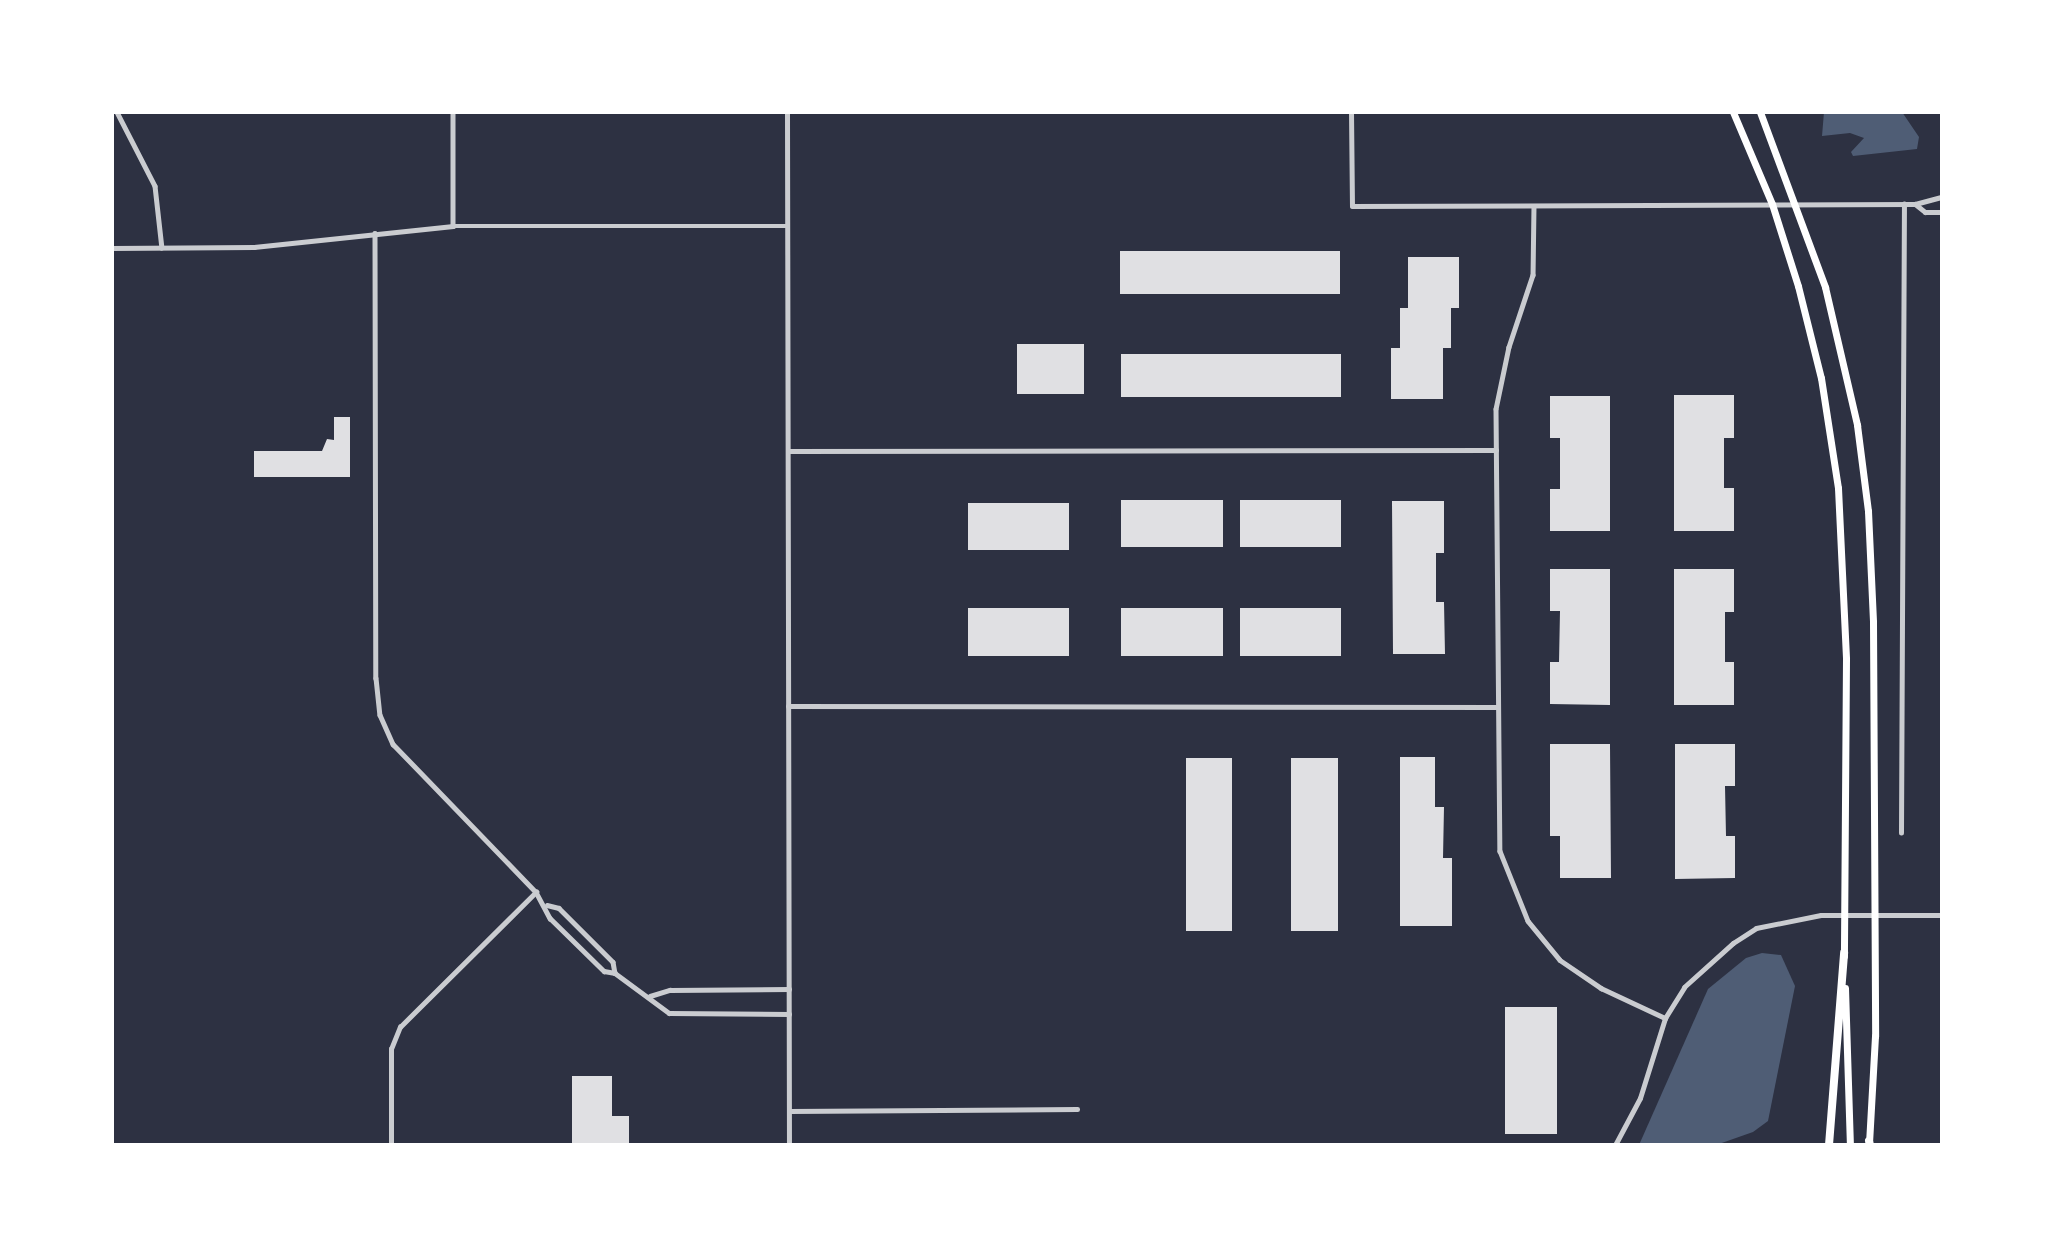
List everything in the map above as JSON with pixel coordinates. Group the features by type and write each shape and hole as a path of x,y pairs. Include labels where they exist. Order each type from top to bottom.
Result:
{"highway":[{"path":"1733,112 1772,204 1812,338 1840,502 1846,659 1844,953 1850,1145"},
{"path":"1760,112 1798,204 1836,328 1864,474 1873,622 1875,913 1869,1144"},
{"path":"1829,1145 1844,953"}],"street":[{"path":"117,112 155,186 162,247"},
{"path":"453,112 453,226"},
{"path":"787,112 789,1145"},
{"path":"1352,112 1352,206 1915,204 1942,197"},
{"path":"1901,834 1904,204"},
{"path":"1915,204 1925,212 1942,212"},
{"path":"1534,206 1532,275 1500,381 1496,450 1497,827 1516,898 1541,940 1560,960 1601,988 1665,1018"},
{"path":"112,248 254,247 453,226 787,226"},
{"path":"376,233 376,678 380,715 402,758 536,892 546,905 551,918 604,971 615,973 669,1013 789,1014"},
{"path":"788,452 1496,450"},
{"path":"788,706 1497,707"},
{"path":"390,1145 391,1049 400,1027 536,892"},
{"path":"546,905 559,908 613,962 615,973"},
{"path":"1615,1145 1640,1098 1665,1018 1684,987 1711,958 1756,928 1844,913 1942,915"},
{"path":"649,996 670,990 789,989"},
{"path":"789,1111 1077,1109"}],"water":[{"path":"1824,112 1902,112 1919,137 1917,149 1853,156 1851,152 1864,138 1850,133 1822,136"},
{"path":"1762,953 1781,955 1795,986 1768,1121 1753,1132 1716,1145 1639,1145 1708,989 1746,958"}],"building":[{"path":"1120,251 1340,251 1340,294 1120,294"},
{"path":"1408,257 1459,257 1459,308 1451,308 1451,348 1443,348 1443,399 1391,399 1391,348 1400,348 1400,308 1408,308"},
{"path":"1017,344 1084,344 1084,394 1017,394"},
{"path":"1121,354 1341,354 1341,397 1121,397"},
{"path":"1674,395 1734,395 1734,438 1724,438 1724,488 1734,488 1734,531 1674,531"},
{"path":"1550,396 1610,396 1610,531 1550,531 1550,489 1560,489 1560,438 1550,438"},
{"path":"334,417 350,417 350,477 254,477 254,451 322,451 327,439 334,440"},
{"path":"1121,500 1223,500 1223,547 1121,547"},
{"path":"1240,500 1341,500 1341,547 1240,547"},
{"path":"1392,501 1444,501 1444,553 1436,553 1436,602 1444,602 1445,654 1393,654"},
{"path":"968,503 1069,503 1069,550 968,550"},
{"path":"1550,569 1610,569 1610,705 1550,704 1550,662 1559,662 1560,611 1550,611"},
{"path":"1674,569 1734,569 1734,612 1725,612 1725,662 1734,662 1734,705 1674,705"},
{"path":"968,608 1069,608 1069,656 968,656"},
{"path":"1121,608 1223,608 1223,656 1121,656"},
{"path":"1240,608 1341,608 1341,656 1240,656"},
{"path":"1550,744 1610,744 1611,878 1560,878 1560,836 1550,836"},
{"path":"1675,744 1735,744 1735,786 1725,786 1726,836 1735,836 1735,878 1675,879"},
{"path":"1400,757 1435,757 1435,807 1444,807 1443,858 1452,858 1452,926 1400,926"},
{"path":"1186,758 1232,758 1232,931 1186,931"},
{"path":"1291,758 1338,758 1338,931 1291,931"},
{"path":"1505,1007 1557,1007 1557,1134 1505,1134"},
{"path":"572,1076 612,1076 612,1116 629,1116 629,1145 572,1144"}]}
